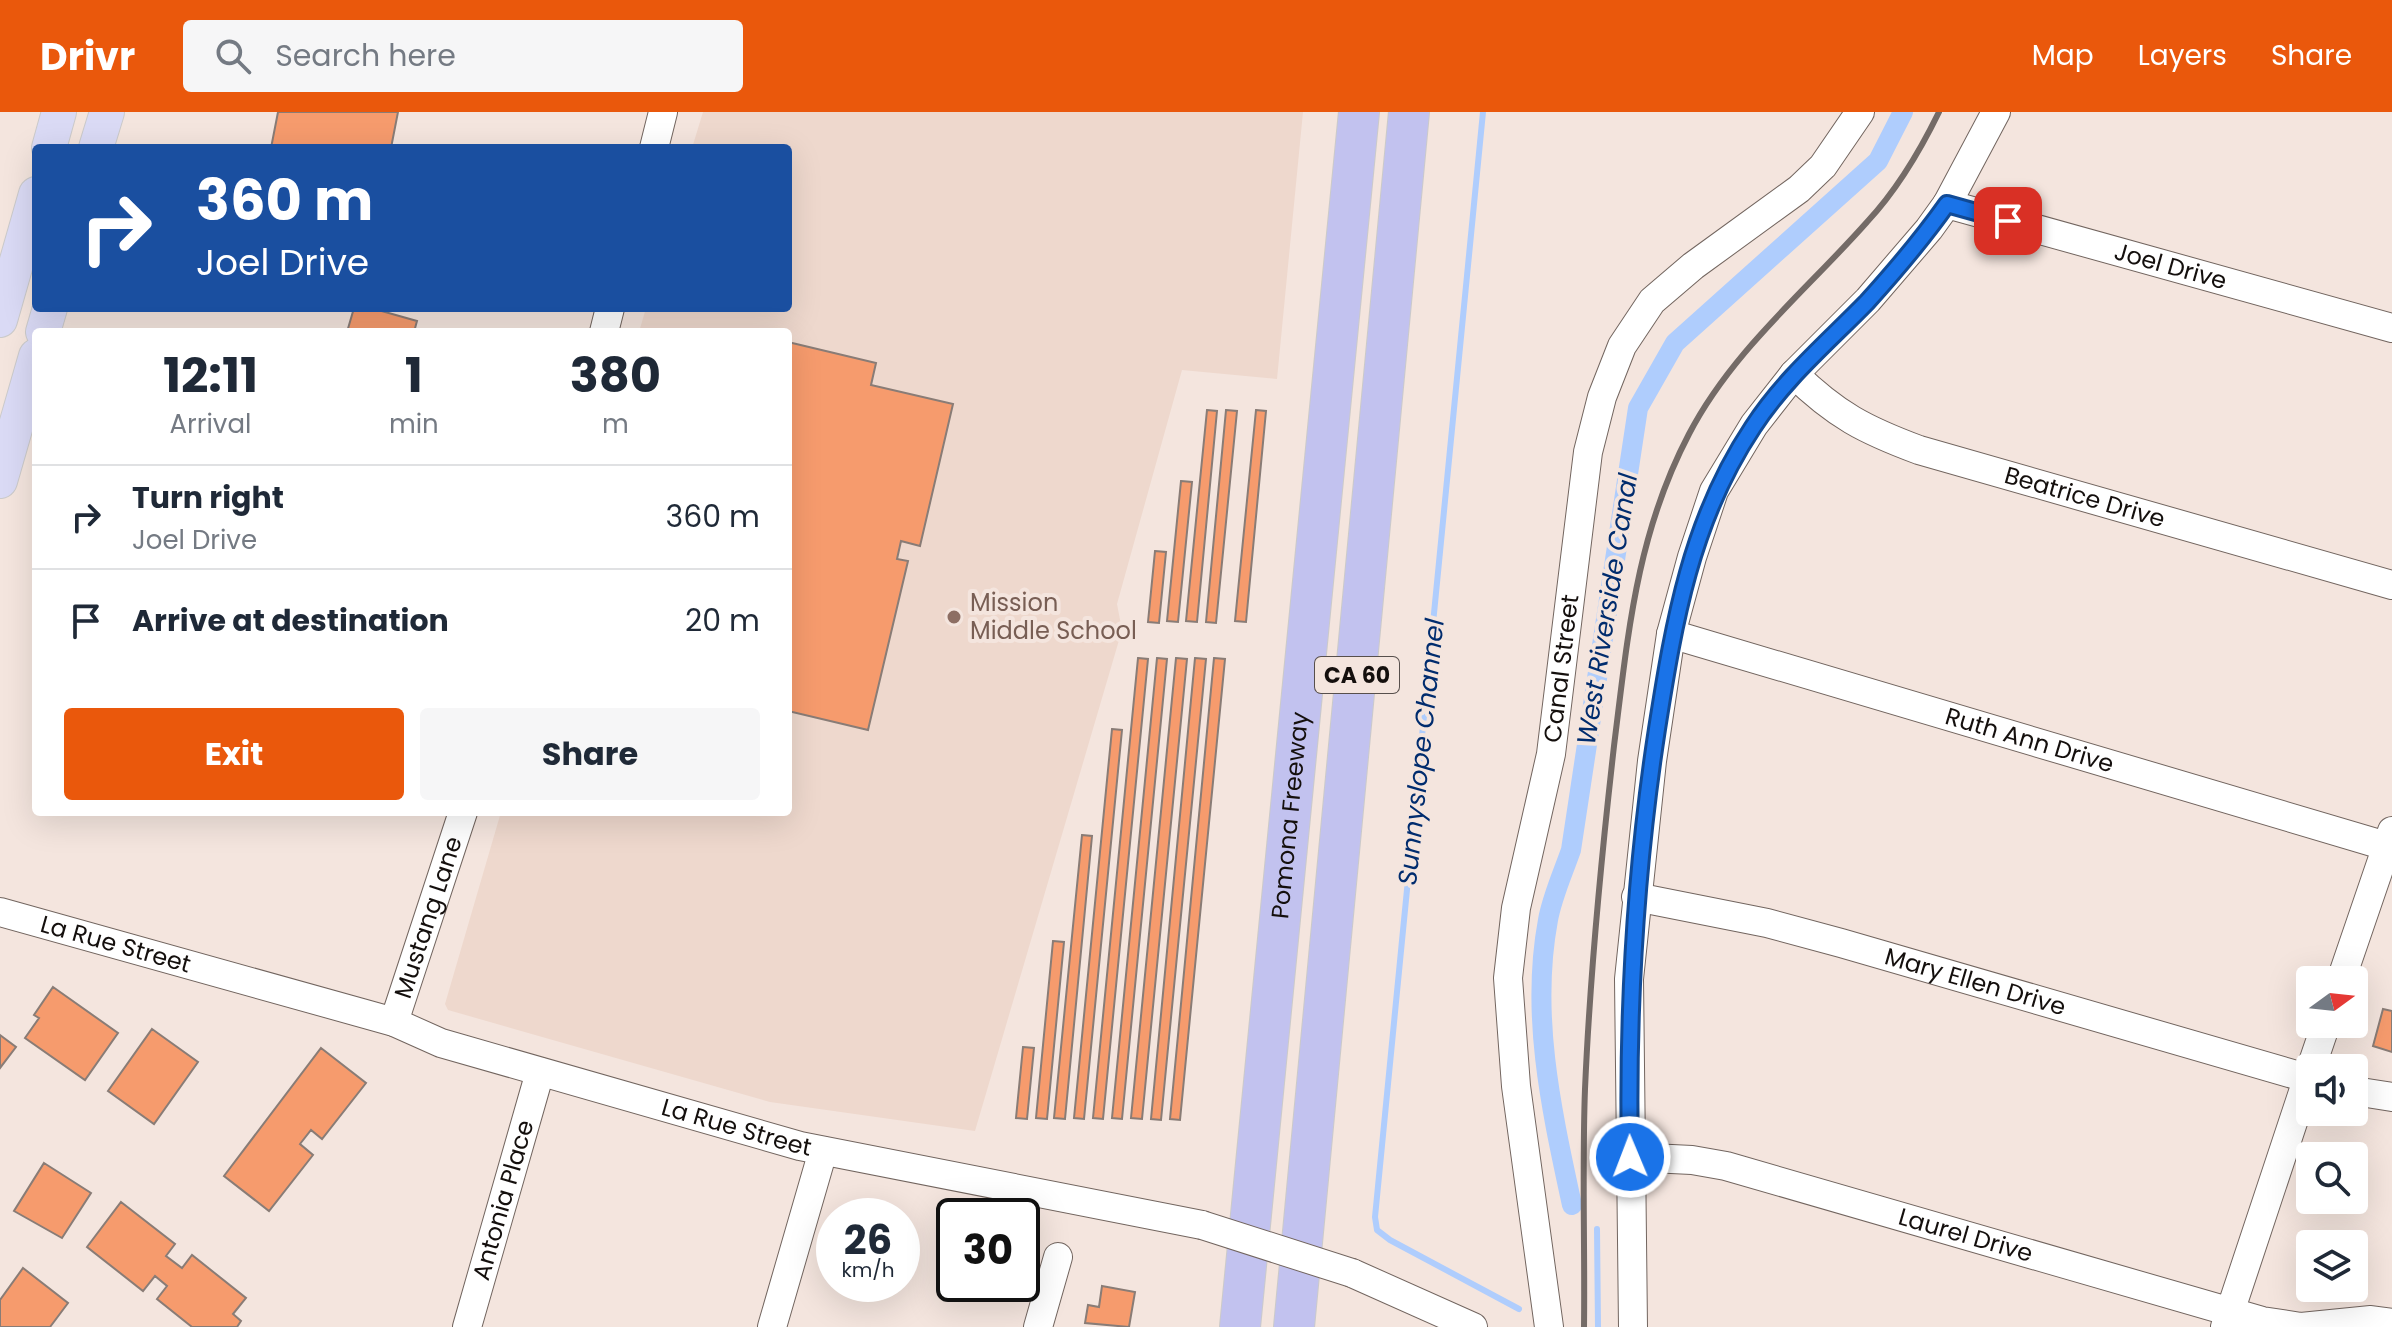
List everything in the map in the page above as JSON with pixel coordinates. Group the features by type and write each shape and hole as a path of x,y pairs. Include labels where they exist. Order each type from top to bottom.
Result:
{"highway":[{"name":"Pomona Freeway","path":"1240,1327 1359,112"},
{"name":"CA 60","path":"1294,1327 1409,112"}],"main road":[{"path":"50,144 59,112"},
{"path":"97,144 107,112"},
{"path":"0,320 32,208"},
{"path":"0,481 32,370"}],"street":[{"path":"655,144 663,112"},
{"name":"Canal Street","path":"1549,1327 1516,1086 1508,978 1516,908 1551,754 1588,452 1602,397 1622,346 1652,301 1693,266 1799,189 1823,166 1860,112"},
{"path":"1633,1327 1628,1043 1636,897 1671,634 1714,491 1754,425 1794,374 1868,300 1947,204 1996,112"},
{"name":"Joel Drive","path":"1947,204 2392,328"},
{"name":"Beatrice Drive","path":"1794,374 1827,406 1870,431 1919,450 2392,585"},
{"name":"Ruth Ann Drive","path":"1671,634 2389,839"},
{"name":"Mustang Lane","path":"394,1022 462,816"},
{"path":"2346,966 2389,839"},
{"name":"Mary Ellen Drive","path":"1636,897 1709,910 1841,943 2296,1070"},
{"name":"La Rue Street","path":"0,912 394,1022 441,1043 823,1151 1202,1225 1352,1273 1473,1327"},
{"name":"Antonia Place","path":"467,1327 540,1072"},
{"path":"2368,1093 2392,1097"},
{"path":"2227,1320 2296,1115"},
{"path":"772,1327 823,1151"},
{"name":"Laurel Drive","path":"1630,1157 1692,1160 1726,1166 2227,1320 2301,1327 2371,1320 2392,1323"},
{"path":"1038,1327 1058,1257"}],"shaded area":[{"name":"Mission Middle School","path":"703,112 1303,112 1277,379 1182,370 1117,604 1122,630 975,1131 770,1102 448,1010 445,1004 500,816 792,816 792,328 640,328 645,312 792,312 792,144 693,144"}],"building":[{"path":"278,112 398,112 392,144 272,144"},
{"path":"353,312 385,312 417,321 415,328 348,328"},
{"path":"792,343 876,363 871,385 953,404 920,546 901,541 897,559 908,561 868,730 792,712"},
{"path":"1207,410 1217,411 1197,622 1186,621"},
{"path":"1226,410 1237,411 1216,623 1206,622"},
{"path":"1256,410 1266,411 1246,622 1235,621"},
{"path":"1181,481 1192,482 1178,622 1167,621"},
{"path":"1155,551 1166,552 1159,623 1148,622"},
{"path":"1138,658 1148,659 1103,1119 1093,1118"},
{"path":"1157,658 1167,659 1122,1119 1112,1118"},
{"path":"1176,658 1187,659 1142,1119 1131,1118"},
{"path":"1195,658 1206,659 1161,1120 1151,1119"},
{"path":"1214,658 1225,659 1180,1120 1170,1119"},
{"path":"1112,729 1122,730 1084,1119 1074,1118"},
{"path":"1082,835 1092,836 1065,1119 1054,1118"},
{"path":"1053,941 1064,942 1047,1119 1036,1118"},
{"path":"53,987 118,1033 85,1080 25,1038 39,1018 34,1015"},
{"path":"2383,1009 2392,1011 2392,1052 2373,1046"},
{"path":"152,1029 198,1062 154,1124 108,1091"},
{"path":"0,1035 16,1047 0,1068"},
{"path":"1023,1047 1034,1048 1027,1119 1016,1118"},
{"path":"321,1048 366,1083 322,1139 311,1130 300,1144 313,1155 269,1211 224,1176"},
{"path":"44,1163 91,1193 62,1238 14,1211"},
{"path":"121,1202 175,1244 166,1256 182,1268 192,1255 246,1298 233,1314 241,1321 237,1327 192,1327 157,1299 167,1286 155,1276 143,1291 87,1247"},
{"path":"23,1268 68,1303 50,1327 0,1327 0,1300"},
{"path":"1102,1286 1135,1292 1129,1327 1085,1323 1088,1305 1099,1307"}],"waterway":[{"name":"Sunnyslope Channel","path":"1483,112 1375,1217 1377,1230 1390,1240 1519,1309"},
{"name":"West Riverside Canal","path":"1572,1205 1546,1064 1542,1028 1543,956 1550,911 1571,850 1638,408 1675,343 1878,161 1903,112"},
{"name":"West Riverside Canal","path":"1597,1229 1598,1327"}],"railway":[{"path":"1584,1327 1584,1119 1593,960 1624,665 1637,586 1657,510 1671,472 1706,404 1771,323 1878,210 1916,156 1939,112"}],"place":[{"name":"Mission Middle School","path":"954,617"}],"route":[{"path":"1630,1157 1629,979 1652,761 1671,634 1714,491 1754,425 1794,374 1868,300 1947,204 2008,221"}]}
